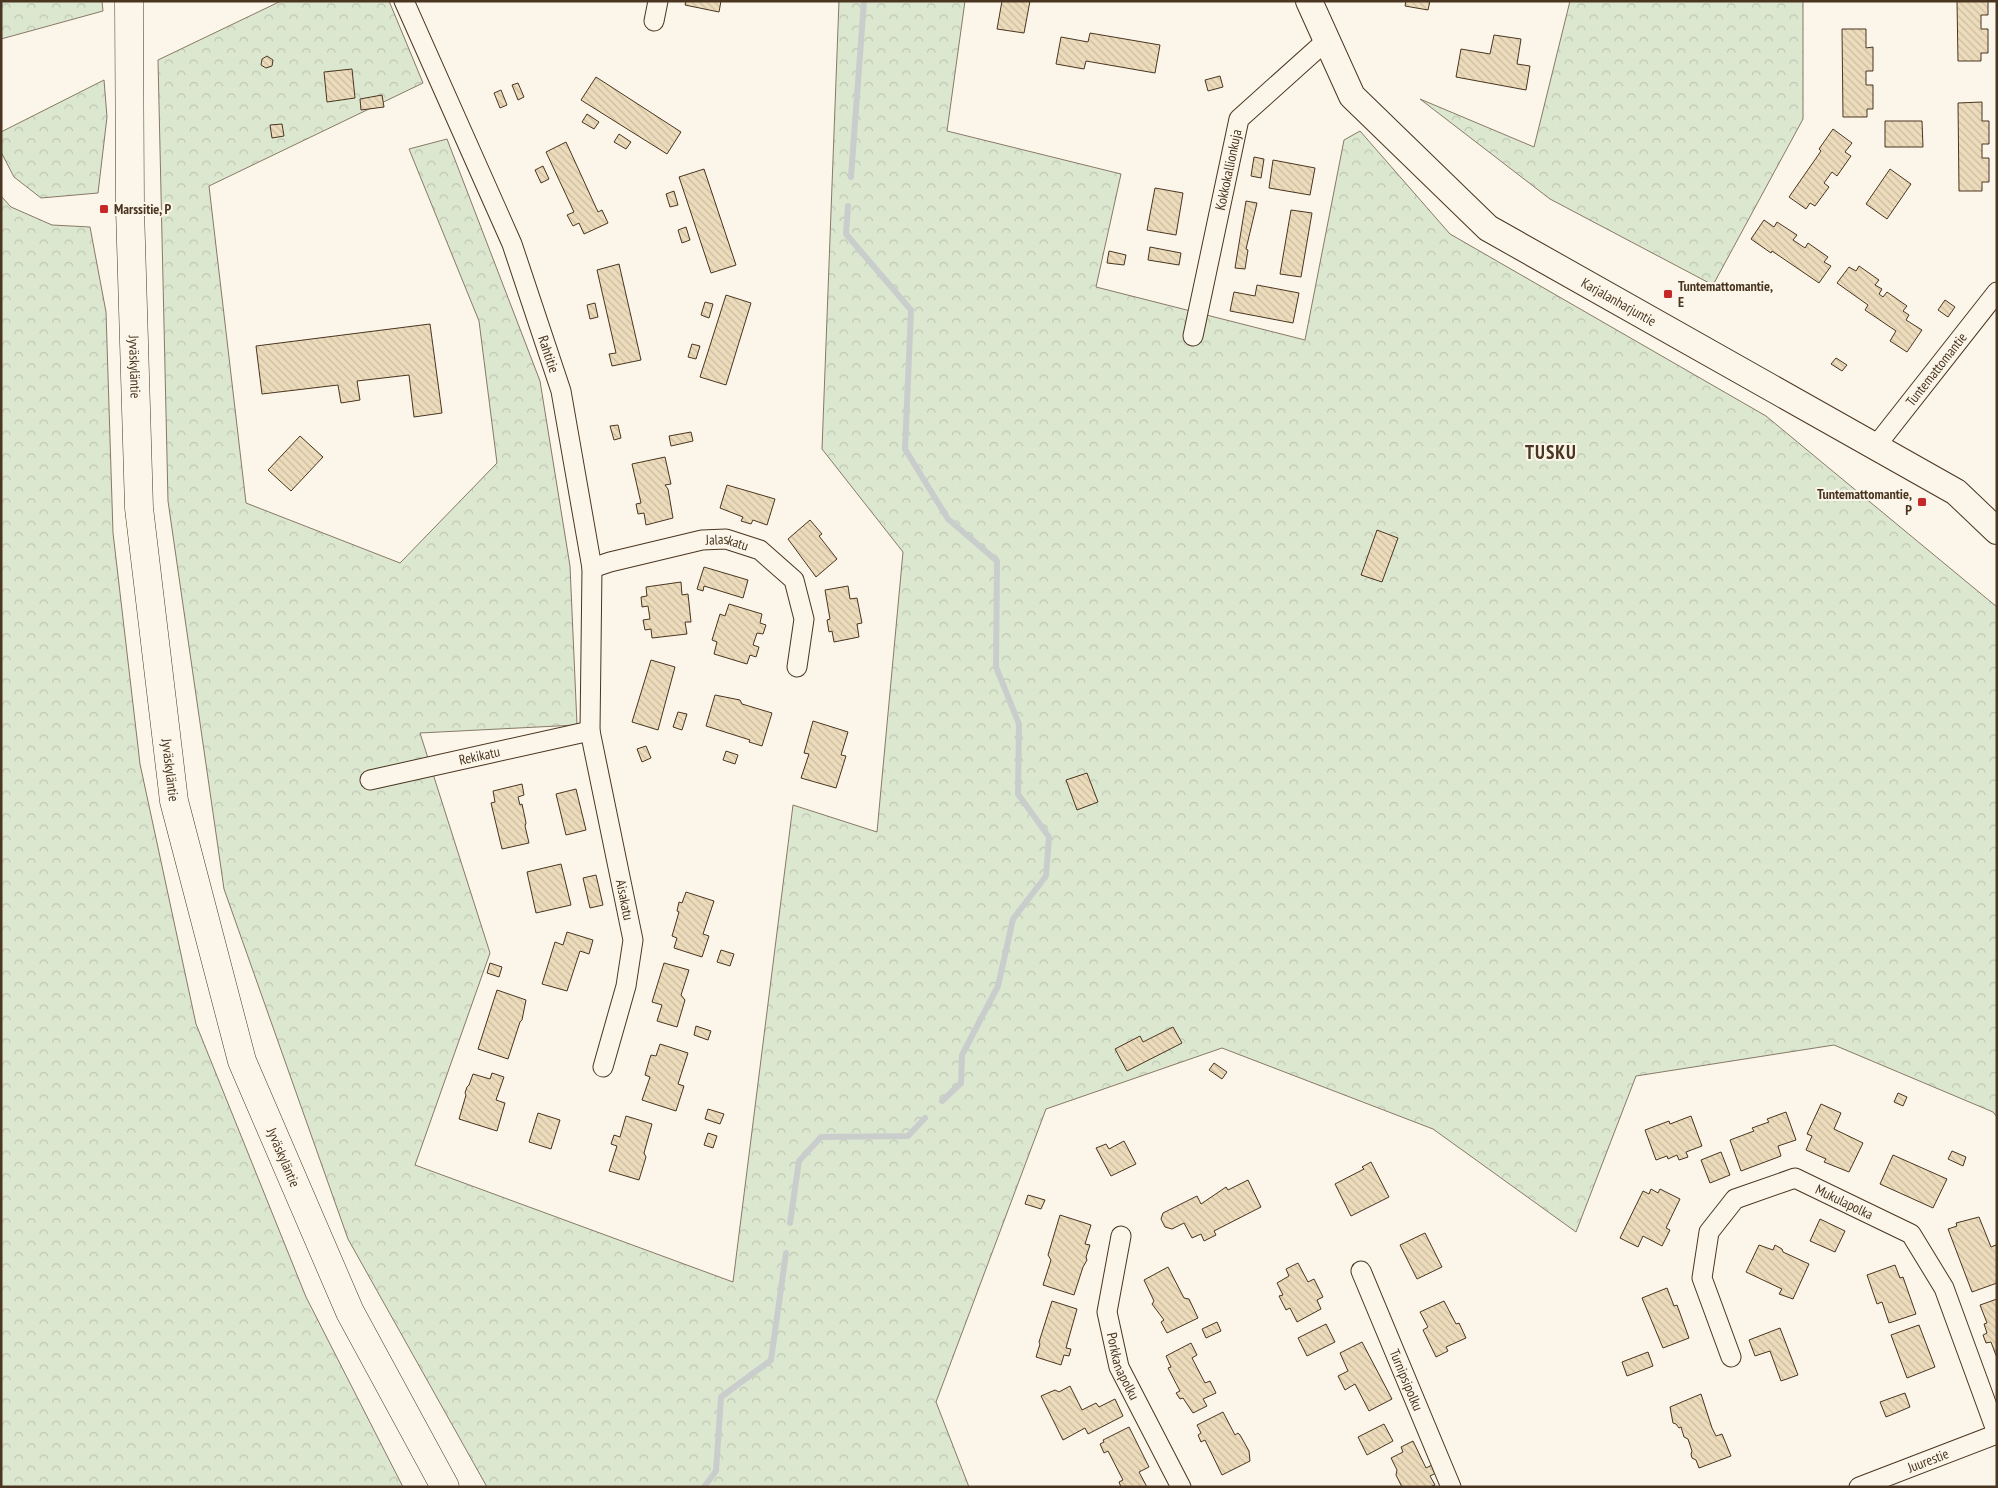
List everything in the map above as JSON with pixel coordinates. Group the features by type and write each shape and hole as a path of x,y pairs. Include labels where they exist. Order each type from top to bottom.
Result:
{"highway":[{"name":"Jyväskyläntie","path":"129,1 130,209 139,508 174,801 242,1061 350,1312 445,1487"}],"street":[{"name":"Rahtitie","path":"404,1 512,244 561,392 592,568 590,731"},
{"path":"654,21 658,1"},
{"name":"Karjalanharjuntie","path":"1309,1 1352,96 1488,228 1956,492 1997,531"},
{"name":"Kokkokallionkuja","path":"1193,336 1239,119 1326,40"},
{"name":"Tuntemattomantie","path":"1875,447 1997,292"},
{"name":"Jalaskatu","path":"592,568 702,540 726,539 760,550 794,580 804,619 797,667"},
{"name":"Rekikatu","path":"370,780 590,731"},
{"name":"Aisakatu","path":"590,731 633,940 626,986 602,1067"},
{"name":"Mukulapolka","path":"1731,1357 1702,1278 1709,1232 1735,1199 1795,1178 1911,1234 1944,1288 1997,1434"},
{"name":"Porkkanapolku","path":"1121,1236 1107,1312 1119,1367 1181,1487"},
{"name":"Turnipsipolku","path":"1361,1271 1451,1487"},
{"name":"Juurestie","path":"1858,1487 1904,1479 1997,1434"}],"green space":[{"path":"1,1 102,1 103,11 1,39"},
{"path":"281,1 389,1 423,83 209,186 246,503 400,563 497,463 479,321 409,149 447,139 540,381 570,566 577,725 420,733 490,953 415,1165 733,1282 793,805 877,832 903,552 822,449 839,1 965,1 947,131 1121,174 1096,287 1305,340 1344,140 1360,131 1450,234 1766,416 1997,607 1997,1117 1993,1112 1834,1045 1636,1076 1576,1232 1433,1129 1222,1048 1046,1109 936,1402 969,1487 487,1487 348,1239 224,889 168,501 158,60"},
{"path":"1570,1 1803,1 1803,119 1713,285 1550,199 1420,99 1534,147"},
{"path":"104,80 107,117 98,193 41,198 14,177 1,152 1,132"},
{"path":"1,196 11,207 52,225 90,227 106,312 113,533 140,764 196,1024 306,1297 403,1487 1,1487"}],"building":[{"path":"686,1 721,1 719,12 685,5"},
{"path":"1002,1 1030,1 1024,33 997,29"},
{"path":"1406,1 1430,1 1428,10 1405,6"},
{"path":"1957,1 1988,1 1988,15 1981,15 1981,29 1988,29 1988,53 1981,53 1981,61 1958,61"},
{"path":"1842,29 1866,29 1866,48 1873,47 1873,71 1866,71 1866,85 1873,85 1873,109 1867,109 1867,117 1843,117"},
{"path":"1090,33 1160,45 1155,73 1086,61 1084,69 1056,64 1061,37 1088,42"},
{"path":"1494,35 1521,39 1517,64 1530,66 1526,90 1456,77 1461,49 1490,54"},
{"path":"267,56 273,60 272,66 266,68 261,65 262,59"},
{"path":"352,69 355,98 327,102 324,72"},
{"path":"1220,76 1223,87 1208,91 1205,80"},
{"path":"596,77 681,132 667,154 581,100"},
{"path":"518,83 524,97 518,100 512,85"},
{"path":"501,90 507,105 500,108 494,93"},
{"path":"382,95 384,107 361,110 360,99"},
{"path":"1982,102 1982,121 1989,121 1989,144 1982,144 1982,158 1989,158 1989,182 1982,182 1982,191 1959,191 1958,103"},
{"path":"587,114 599,122 594,129 582,122"},
{"path":"1885,121 1922,121 1923,147 1885,147"},
{"path":"282,124 284,136 272,138 270,125"},
{"path":"1833,129 1852,143 1845,152 1851,156 1837,176 1832,172 1824,183 1829,187 1815,206 1810,203 1806,209 1789,197 1821,151 1819,149"},
{"path":"619,134 631,142 626,149 614,142"},
{"path":"566,142 598,212 602,210 608,223 584,234 579,223 573,226 567,215 574,212 546,152"},
{"path":"1254,157 1264,159 1261,178 1251,176"},
{"path":"1273,160 1315,168 1310,195 1269,188"},
{"path":"543,166 549,179 541,183 535,170"},
{"path":"704,169 736,265 711,273 679,177"},
{"path":"1890,169 1911,184 1887,219 1866,204"},
{"path":"1155,188 1183,193 1176,235 1147,230"},
{"path":"674,191 678,205 670,207 666,194"},
{"path":"1246,201 1257,203 1246,249 1248,250 1245,269 1235,268"},
{"path":"1291,210 1312,213 1301,277 1280,274"},
{"path":"1764,220 1774,227 1777,222 1797,235 1793,240 1805,248 1808,243 1828,257 1824,262 1831,266 1819,283 1751,239"},
{"path":"686,227 690,240 682,243 678,230"},
{"path":"1150,247 1181,253 1179,265 1148,260"},
{"path":"1109,251 1126,255 1124,265 1107,263"},
{"path":"619,264 641,360 612,366 609,354 616,353 597,270"},
{"path":"1859,266 1879,280 1875,285 1882,289 1879,294 1883,297 1887,292 1907,306 1903,311 1909,315 1906,320 1922,330 1907,352 1890,341 1896,331 1865,310 1868,305 1837,283 1849,267 1856,271"},
{"path":"1257,285 1299,293 1293,323 1230,311 1234,292 1255,296"},
{"path":"726,295 751,303 726,385 700,377"},
{"path":"1945,300 1955,307 1948,317 1938,310"},
{"path":"705,302 713,304 709,318 701,315"},
{"path":"595,303 598,317 590,319 587,305"},
{"path":"430,324 442,413 414,417 409,375 357,381 360,400 341,403 338,385 262,394 256,346"},
{"path":"692,344 700,346 696,359 688,357"},
{"path":"1836,358 1847,365 1842,371 1831,364"},
{"path":"618,425 621,438 614,440 610,426"},
{"path":"691,432 693,441 671,446 669,436"},
{"path":"300,436 323,457 291,491 268,470"},
{"path":"665,457 671,484 665,485 668,489 673,518 646,525 644,513 638,514 636,504 641,503 632,464"},
{"path":"727,485 775,499 767,525 753,520 751,524 741,521 743,517 720,508"},
{"path":"810,520 822,534 819,536 837,559 816,577 788,539"},
{"path":"1377,530 1398,538 1382,582 1361,575"},
{"path":"704,567 748,580 743,598 704,586 703,591 697,589"},
{"path":"681,582 682,595 688,594 691,622 685,622 687,634 652,638 651,629 645,630 643,620 650,619 648,606 642,607 641,597 647,596 646,587"},
{"path":"848,586 850,599 857,598 862,623 857,624 859,637 834,642 832,631 829,632 827,620 830,619 825,590"},
{"path":"729,604 762,614 760,623 766,625 763,634 757,633 753,645 759,647 756,657 750,655 747,664 714,654 717,642 712,640 720,614 725,616"},
{"path":"651,660 675,667 658,730 632,722"},
{"path":"715,695 740,700 742,704 772,713 762,746 749,742 750,740 706,726"},
{"path":"678,712 687,714 682,730 673,727"},
{"path":"813,721 848,732 841,755 846,756 836,788 801,778 809,754 804,753"},
{"path":"646,746 651,758 642,762 637,749"},
{"path":"726,751 738,755 735,764 723,760"},
{"path":"1087,773 1098,802 1077,810 1066,780"},
{"path":"522,784 524,795 518,797 520,805 522,804 529,843 502,849 491,803 495,802 493,791"},
{"path":"576,789 586,830 566,835 556,794"},
{"path":"561,864 571,905 536,913 527,872"},
{"path":"596,875 603,905 590,908 583,878"},
{"path":"686,892 714,901 703,934 709,936 702,957 674,948 677,938 672,936 679,912 677,911 679,902 682,903"},
{"path":"567,932 593,940 589,954 580,951 567,991 542,984 555,942 563,945"},
{"path":"721,950 734,954 730,966 717,962"},
{"path":"490,963 502,967 499,977 487,973"},
{"path":"664,963 689,970 681,995 685,1000 677,1027 657,1021 662,1005 652,1002"},
{"path":"497,990 526,1000 522,1020 508,1059 478,1049"},
{"path":"696,1026 711,1031 708,1040 694,1035"},
{"path":"1173,1027 1182,1043 1127,1071 1115,1049 1140,1036 1143,1042"},
{"path":"660,1044 688,1053 678,1084 684,1086 676,1111 642,1100 650,1077 645,1075 649,1061 651,1055 656,1056"},
{"path":"1214,1063 1227,1072 1222,1079 1209,1070"},
{"path":"492,1073 504,1077 496,1100 505,1103 497,1131 459,1119 465,1093 473,1074 490,1079"},
{"path":"1898,1093 1907,1097 1903,1106 1894,1102"},
{"path":"1821,1104 1841,1113 1834,1129 1863,1143 1849,1172 1824,1162 1826,1159 1806,1150 1812,1136 1807,1134"},
{"path":"708,1109 724,1114 720,1124 705,1119"},
{"path":"1786,1112 1796,1140 1778,1146 1781,1156 1741,1171 1730,1140 1754,1131 1752,1128 1769,1122 1767,1119"},
{"path":"538,1113 560,1120 551,1149 529,1142"},
{"path":"626,1116 652,1124 644,1153 646,1157 639,1180 609,1171 617,1146 611,1144 614,1135 620,1137"},
{"path":"1691,1116 1702,1146 1686,1152 1688,1157 1679,1160 1677,1155 1668,1159 1667,1156 1656,1160 1645,1130 1669,1121 1670,1124"},
{"path":"708,1133 717,1136 713,1148 704,1145"},
{"path":"1124,1141 1136,1164 1111,1176 1096,1148 1106,1144 1109,1149"},
{"path":"1952,1151 1966,1157 1963,1166 1948,1159"},
{"path":"1721,1152 1730,1175 1710,1183 1701,1160"},
{"path":"1893,1155 1947,1179 1933,1208 1880,1184"},
{"path":"1371,1162 1389,1197 1351,1216 1335,1184 1364,1169 1362,1167"},
{"path":"1248,1180 1261,1207 1214,1231 1216,1235 1204,1241 1201,1234 1192,1238 1184,1223 1172,1229 1165,1227 1161,1219 1163,1213 1197,1196 1201,1204 1226,1187 1228,1190"},
{"path":"1651,1189 1658,1193 1660,1189 1680,1199 1666,1228 1670,1230 1662,1246 1643,1236 1638,1247 1620,1238 1643,1191 1649,1194"},
{"path":"1028,1195 1045,1200 1041,1209 1025,1204"},
{"path":"1060,1215 1091,1225 1085,1244 1090,1245 1086,1257 1087,1260 1074,1295 1043,1285 1051,1260 1048,1255"},
{"path":"1979,1217 1991,1247 1996,1245 1997,1248 1997,1283 1972,1292 1948,1229 1957,1226 1956,1223"},
{"path":"1820,1219 1845,1231 1835,1252 1810,1241"},
{"path":"1425,1233 1442,1267 1417,1279 1400,1245"},
{"path":"1759,1245 1773,1250 1775,1245 1782,1249 1783,1252 1809,1264 1793,1299 1779,1294 1782,1289 1746,1272"},
{"path":"1298,1263 1308,1282 1314,1279 1323,1297 1317,1300 1321,1309 1297,1322 1290,1308 1286,1310 1279,1296 1283,1295 1277,1283 1289,1276 1286,1269"},
{"path":"1895,1265 1900,1278 1903,1277 1916,1314 1889,1323 1882,1302 1877,1304 1867,1275"},
{"path":"1168,1267 1184,1298 1189,1299 1198,1318 1167,1333 1161,1322 1164,1320 1152,1304 1154,1301 1144,1280"},
{"path":"1667,1288 1674,1306 1677,1305 1689,1338 1663,1348 1642,1298"},
{"path":"1997,1299 1997,1358 1991,1342 1986,1343 1983,1335 1987,1333 1984,1324 1987,1323 1980,1305"},
{"path":"1052,1301 1077,1309 1066,1348 1071,1349 1069,1356 1064,1355 1061,1365 1036,1357"},
{"path":"1444,1301 1456,1324 1459,1323 1466,1338 1446,1347 1448,1351 1436,1357 1423,1330 1428,1327 1420,1312"},
{"path":"1217,1322 1221,1331 1206,1338 1202,1329"},
{"path":"1326,1324 1335,1342 1307,1356 1298,1338"},
{"path":"1919,1325 1935,1367 1907,1378 1891,1335"},
{"path":"1780,1328 1798,1375 1781,1381 1770,1351 1755,1356 1749,1340"},
{"path":"1362,1342 1392,1399 1369,1411 1355,1384 1345,1390 1338,1376 1348,1371 1340,1353"},
{"path":"1191,1343 1197,1355 1192,1358 1205,1383 1210,1381 1216,1393 1203,1399 1207,1406 1193,1413 1183,1398 1180,1399 1176,1393 1180,1391 1168,1368 1171,1367 1166,1356"},
{"path":"1648,1352 1653,1366 1627,1376 1622,1362"},
{"path":"1070,1386 1082,1410 1096,1403 1099,1407 1115,1399 1123,1416 1088,1434 1085,1428 1063,1440 1041,1396 1055,1390 1059,1392"},
{"path":"1905,1393 1910,1407 1886,1417 1880,1402"},
{"path":"1701,1394 1712,1428 1716,1436 1722,1434 1731,1456 1699,1468 1696,1460 1692,1458 1688,1439 1684,1437 1681,1427 1679,1428 1673,1423 1670,1407"},
{"path":"1223,1412 1235,1435 1238,1433 1240,1435 1249,1451 1250,1461 1222,1475 1205,1440 1201,1442 1198,1435 1201,1433 1197,1425"},
{"path":"1384,1424 1393,1441 1367,1455 1358,1437"},
{"path":"1129,1427 1149,1467 1139,1472 1147,1487 1121,1487 1119,1482 1123,1480 1108,1451 1104,1453 1100,1444 1104,1442 1103,1440"},
{"path":"1413,1441 1426,1468 1432,1465 1436,1473 1430,1476 1435,1485 1430,1487 1402,1487 1396,1475 1397,1470 1391,1458 1403,1452 1401,1447"}],"waterway":[{"path":"851,177 864,1"},
{"path":"848,206 846,234 911,310 905,449 948,519 997,561 996,667 1019,724 1018,794 1049,837 1046,876 1013,919 998,986 962,1055 961,1083 942,1101"},
{"path":"790,1223 799,1161 821,1137 908,1136 925,1118"},
{"path":"704,1487 716,1471 721,1397 771,1360 786,1253"}],"place":[{"name":"Marssitie, P","path":"104,209"},
{"name":"Tuntemattomantie, E","path":"1668,294"},
{"name":"Tuntemattomantie, P","path":"1922,502"}],"district":[{"name":"TUSKU","path":"1551,452"}]}
